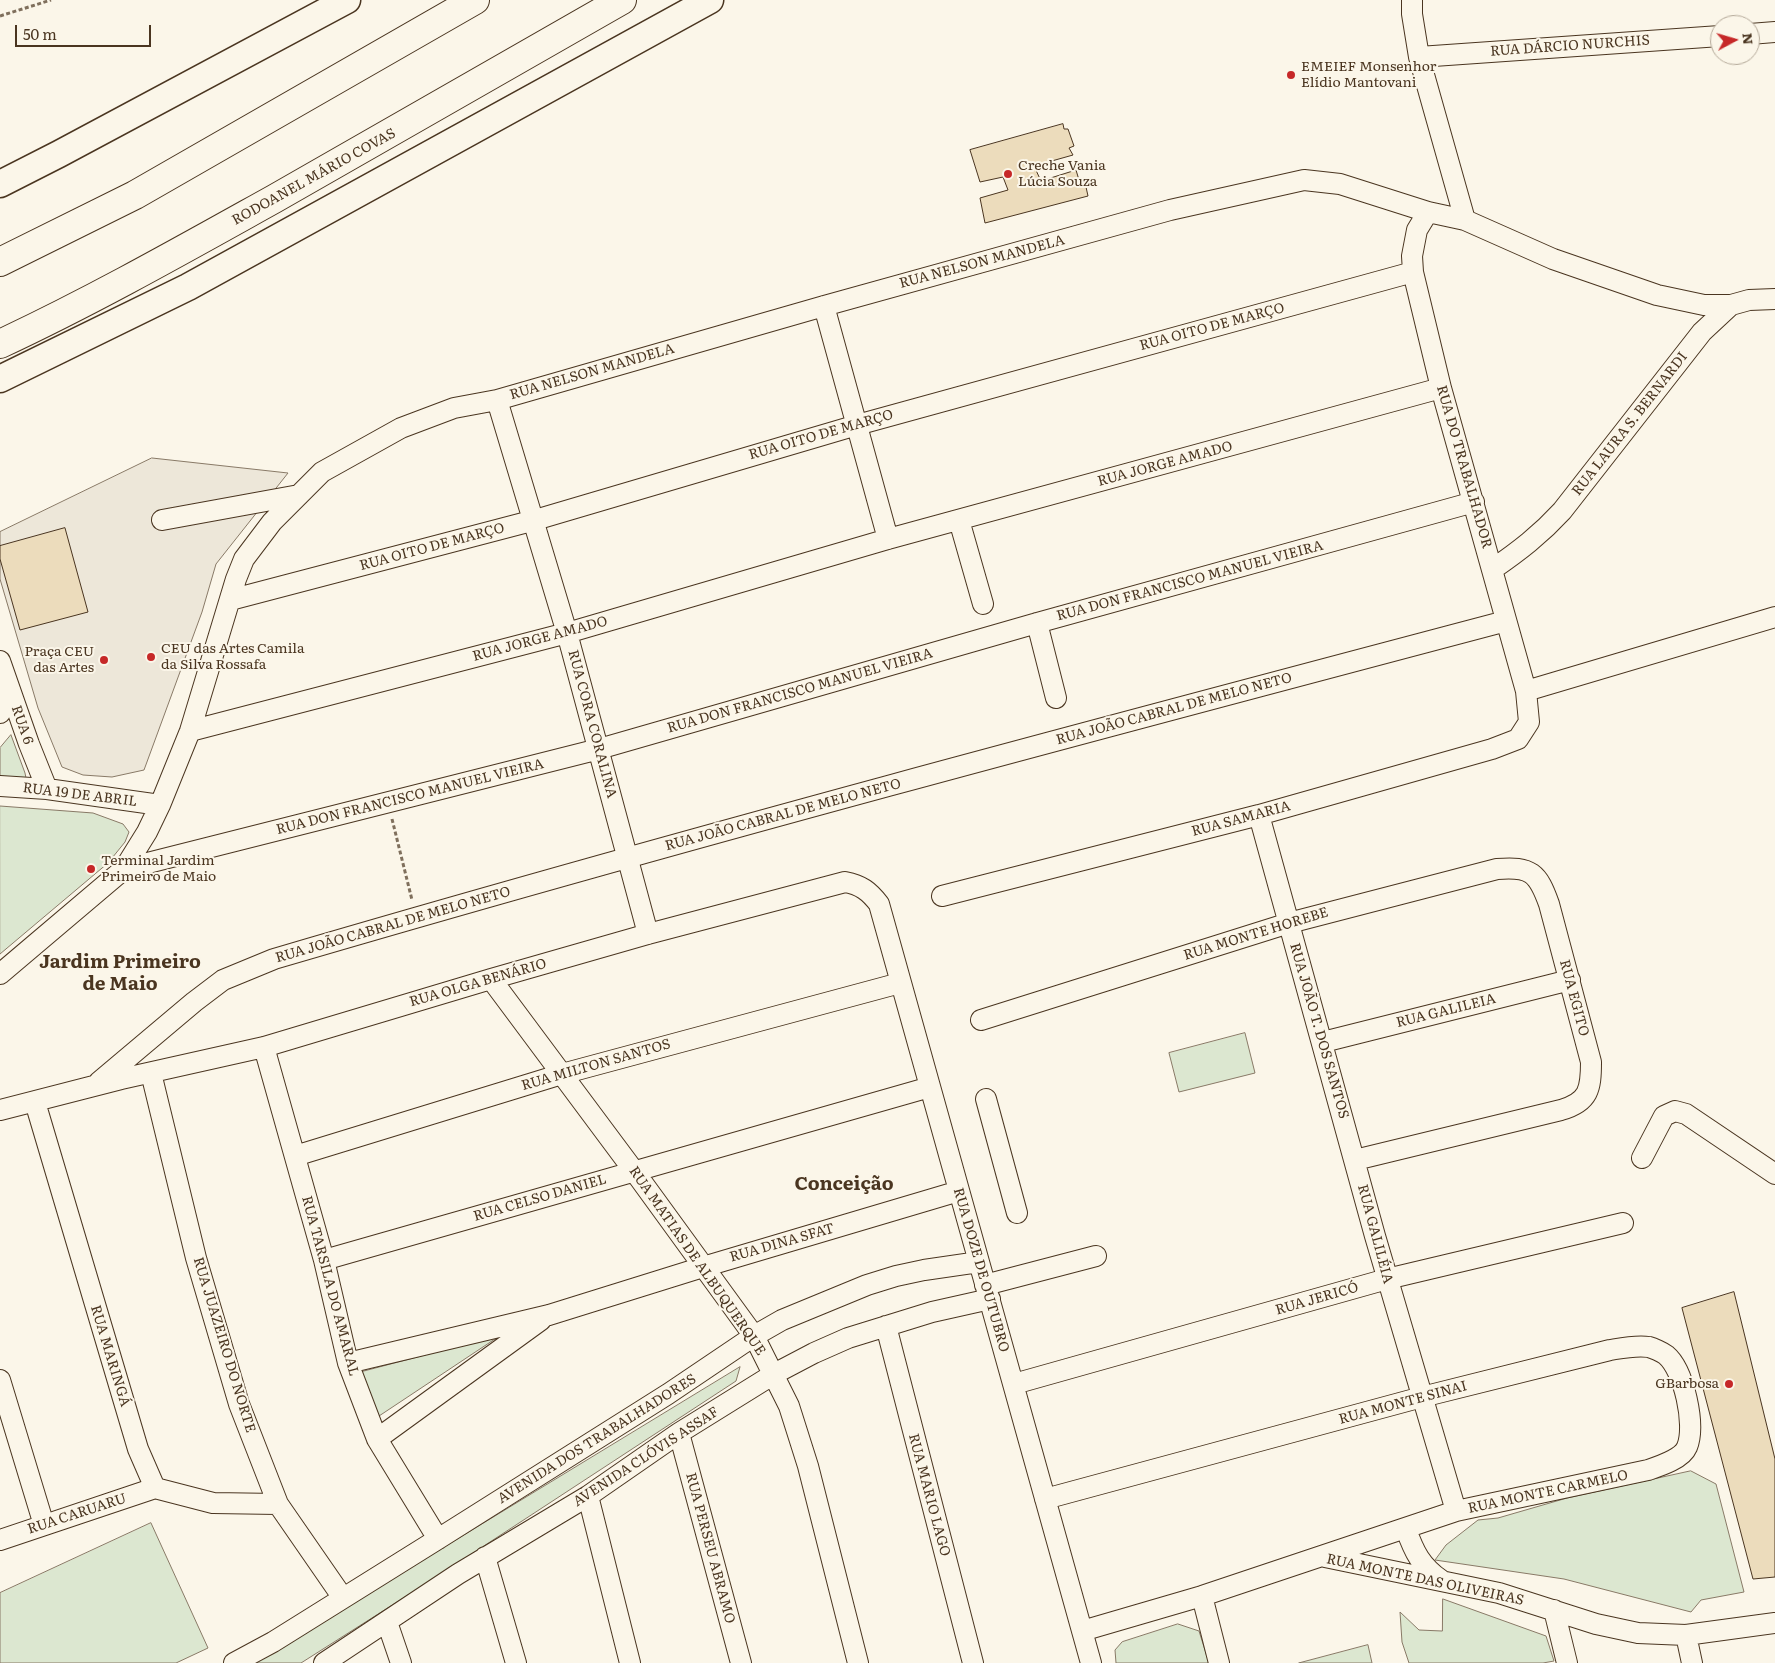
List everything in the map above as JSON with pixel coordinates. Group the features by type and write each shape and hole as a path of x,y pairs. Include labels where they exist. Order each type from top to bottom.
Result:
{"highway":[{"path":"0,262 135,195 474,0"},
{"name":"RODOANEL MÁRIO COVAS","path":"0,344 169,258 443,104 622,0"}],"main road":[{"path":"0,184 60,154 347,0"},
{"path":"0,379 188,286 710,0"}],"street":[{"path":"1412,0 1412,14 1420,57 1465,220"},
{"path":"1760,33 1775,32"},
{"name":"RUA DÁRCIO NURCHIS","path":"1420,57 1710,37"},
{"name":"RUA NELSON MANDELA","path":"0,974 124,869 147,832 190,731 244,559 272,522 322,472 401,428 454,408 497,400 824,306 1170,210 1304,180 1340,184 1428,212 1465,220 1552,259 1657,295 1704,305 1731,305"},
{"name":"RUA DO TRABALHADOR","path":"1428,212 1417,230 1412,256 1413,272 1441,388 1526,691 1529,722"},
{"name":"RUA OITO DE MARÇO","path":"230,600 535,520 857,425 1413,272"},
{"path":"1731,305 1749,300 1775,299"},
{"name":"RUA LAURA S. BERNARDI","path":"1493,569 1525,547 1562,511 1702,332 1731,305"},
{"path":"824,306 888,539"},
{"name":"RUA JORGE AMADO","path":"190,731 567,633 888,539 1441,388"},
{"name":"RUA CORA CORALINA","path":"497,400 535,520 567,633 648,934"},
{"path":"162,520 300,495"},
{"name":"RUA DON FRANCISCO MANUEL VIEIRA","path":"124,869 599,749 1037,623 1474,502"},
{"path":"959,520 983,604"},
{"path":"1526,691 1775,617"},
{"name":"RUA JOÃO CABRAL DE MELO NETO","path":"96,1085 194,1002 223,980 274,959 628,857 1016,751 1506,621"},
{"path":"1037,623 1056,698"},
{"path":"0,713 2,707 2,666"},
{"name":"RUA 6","path":"2,666 46,789"},
{"name":"RUA SAMARIA","path":"942,896 1259,815 1492,749 1518,739 1529,722"},
{"name":"RUA 19 DE ABRIL","path":"0,786 46,789 160,805"},
{"name":"RUA JOÃO T. DOS SANTOS","path":"1259,815 1355,1160"},
{"name":"RUA MONTE HOREBE","path":"981,1020 1289,923 1498,869 1517,867 1534,875"},
{"name":"RUA EGITO","path":"1355,1160 1576,1106 1588,1092 1591,1078 1591,1062 1549,904 1543,887 1534,875"},
{"name":"RUA OLGA BENÁRIO","path":"0,1110 96,1085 264,1047 648,934 845,882 860,885"},
{"name":"RUA DOZE DE OUTUBRO","path":"860,885 872,894 879,904 1091,1663"},
{"name":"RUA MATIAS DE ALBUQUERQUE","path":"491,979 754,1336 789,1406 808,1466 858,1663"},
{"name":"RUA GALILEIA","path":"1323,1042 1570,980"},
{"name":"RUA MILTON SANTOS","path":"295,1156 562,1074 900,983"},
{"name":"RUA TARSILA DO AMARAL","path":"264,1047 324,1260 348,1363 376,1439 438,1539"},
{"name":"RUA JUAZEIRO DO NORTE","path":"150,1073 196,1258 240,1404 278,1504 344,1598"},
{"name":"RUA CELSO DANIEL","path":"324,1260 930,1087"},
{"path":"986,1099 1017,1213"},
{"name":"RUA MARINGÁ","path":"35,1102 138,1449 155,1488"},
{"path":"1642,1158 1664,1116 1675,1111 1686,1114 1775,1174"},
{"name":"RUA GALILÉIA","path":"1355,1160 1387,1279 1456,1512"},
{"name":"RUA DINA SFAT","path":"348,1363 549,1315 702,1267 959,1191"},
{"name":"RUA JERICÓ","path":"1014,1384 1387,1279 1622,1223"},
{"name":"AVENIDA CLÓVIS ASSAF","path":"324,1663 485,1557 588,1496 679,1433 774,1374 814,1352 848,1338 932,1312 1096,1256"},
{"name":"AVENIDA DOS TRABALHADORES","path":"234,1663 273,1642 344,1598 782,1320 867,1285 924,1270 979,1262"},
{"name":"RUA DINA SFAT","path":"376,1439 549,1315"},
{"name":"RUA MARIO LAGO","path":"886,1326 973,1663"},
{"name":"RUA MONTE SINAI","path":"1046,1499 1422,1397 1610,1350 1630,1347 1649,1347 1666,1355 1676,1369 1684,1387 1691,1424 1687,1448"},
{"path":"0,1380 44,1524"},
{"name":"RUA PERSEU ABRAMO","path":"679,1433 741,1663"},
{"name":"RUA MONTE CARMELO","path":"1323,1556 1456,1512 1648,1470 1669,1463 1687,1448"},
{"path":"155,1488 213,1503 278,1504"},
{"name":"RUA CARUARU","path":"0,1540 155,1488"},
{"path":"588,1496 630,1663"},
{"path":"1406,1529 1420,1562 1441,1580 1462,1586"},
{"name":"RUA MONTE DAS OLIVEIRAS","path":"1082,1630 1202,1596 1323,1556 1498,1593 1596,1624 1638,1633 1686,1635 1775,1623"},
{"path":"485,1557 516,1663"},
{"path":"1202,1596 1219,1663"},
{"path":"1554,1610 1567,1663"},
{"path":"387,1622 401,1663"},
{"path":"1686,1635 1692,1663"}],"path":[{"path":"0,16 51,0"},
{"path":"388,803 417,917"}],"green space":[{"path":"11,735 26,778 0,777 0,748"},
{"path":"0,806 93,813 123,824 129,832 125,842 108,863 0,954"},
{"path":"1245,1033 1255,1073 1179,1092 1169,1053"},
{"path":"501,1335 376,1418 358,1373"},
{"path":"740,1367 736,1381 438,1576 301,1663 254,1663"},
{"path":"1691,1471 1716,1484 1744,1592 1701,1600 1691,1612 1564,1579 1435,1560 1446,1545 1478,1520 1498,1518 1567,1498"},
{"path":"151,1523 208,1648 176,1663 0,1663 0,1593"},
{"path":"1443,1599 1546,1636 1554,1661 1543,1663 1409,1663 1402,1642 1400,1612 1419,1630 1442,1631"},
{"path":"1178,1624 1199,1631 1209,1663 1116,1663 1115,1650 1122,1642"},
{"path":"1368,1645 1372,1663 1299,1663"}],"shaded area":[{"name":"Praça CEU das Artes","path":"152,458 288,473 216,564 202,612 144,770 112,777 83,775 62,767 38,708 0,579 0,532"}],"building":[{"name":"Creche Vania Lúcia Souza","path":"1063,124 1064,129 1068,129 1074,146 1069,148 1073,155 1034,166 1041,181 1076,170 1079,180 1084,178 1088,196 985,223 980,198 1008,190 1003,177 980,182 970,150"},
{"path":"65,528 88,612 20,630 0,559 0,546"},
{"name":"GBarbosa","path":"1734,1292 1775,1459 1775,1577 1753,1579 1682,1308"}],"place":[{"name":"EMEIEF Monsenhor Elídio Mantovani","path":"1291,75"},
{"name":"Creche Vania Lúcia Souza","path":"1008,174"},
{"name":"CEU das Artes Camila da Silva Rossafa","path":"151,657"},
{"name":"Praça CEU das Artes","path":"104,660"},
{"name":"Terminal Jardim Primeiro de Maio","path":"91,869"},
{"name":"GBarbosa","path":"1729,1384"}],"district":[{"name":"Jardim Primeiro de Maio","path":"120,973"},
{"name":"Conceição","path":"844,1184"}]}
